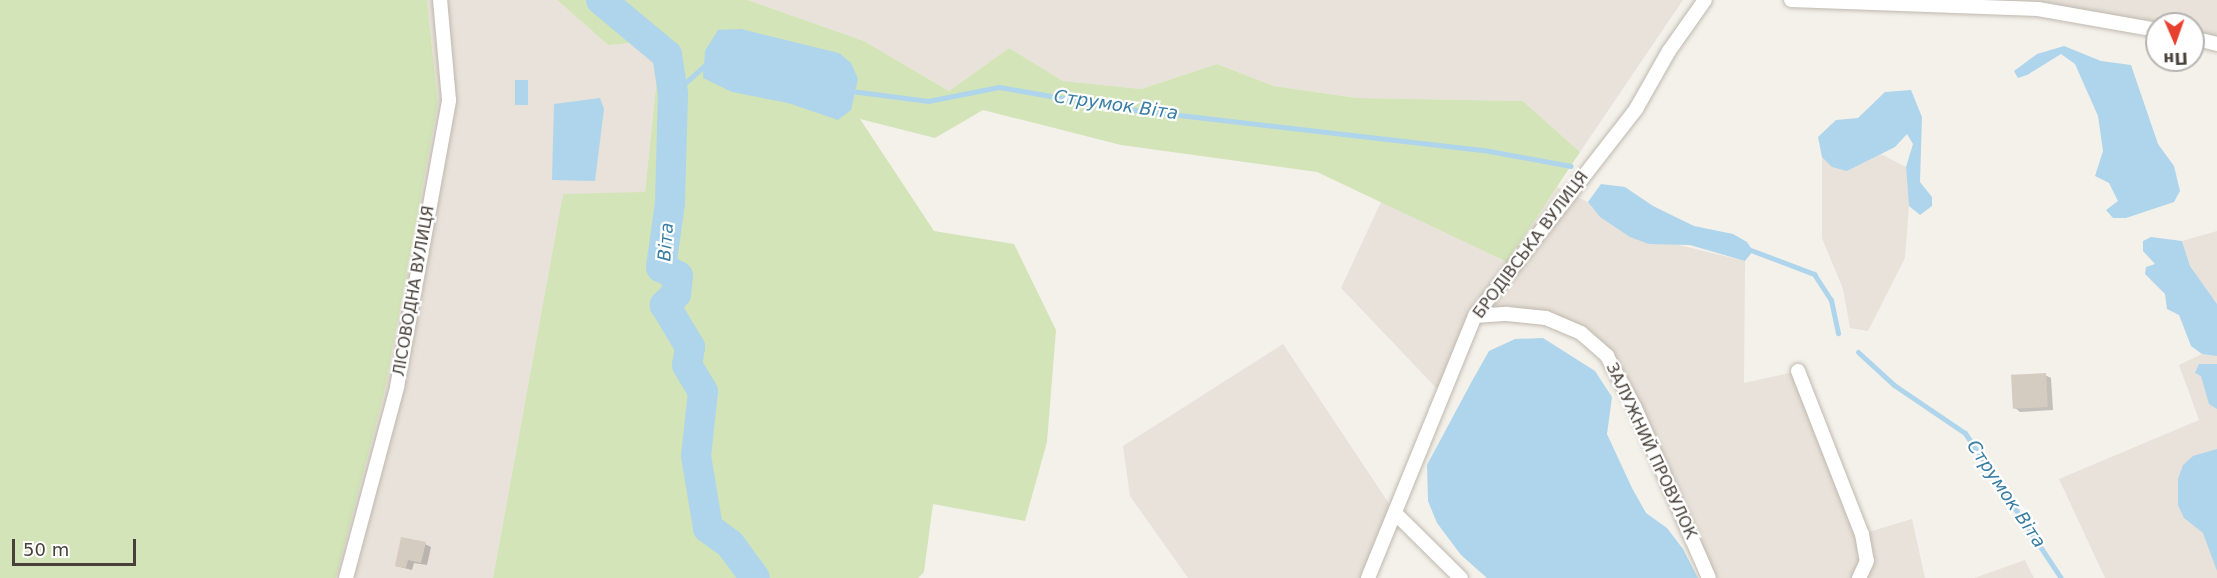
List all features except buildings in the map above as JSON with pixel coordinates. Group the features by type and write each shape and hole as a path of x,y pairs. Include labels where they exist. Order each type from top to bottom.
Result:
{"street":[{"name":"ЛІСОВОДНА ВУЛИЦЯ","path":"346,578 397,387 449,100 440,0"},
{"name":"БРОДІВСЬКА ВУЛИЦЯ","path":"1368,578 1396,514 1421,442 1475,316 1636,109 1669,51 1705,0"},
{"path":"1791,0 2038,9 2145,28"},
{"name":"ЗАЛУЖНИЙ ПРОВУЛОК","path":"1475,316 1546,318 1581,333 1607,356 1635,408 1709,578"},
{"path":"1798,371 1862,534 1867,561 1859,578"},
{"path":"1396,514 1461,578"}],"shaded area":[{"path":"427,0 557,0 608,45 645,42 659,57 645,193 563,195 493,578 336,578 385,390 438,103"},
{"path":"748,0 1683,0 1580,152 1523,101 1357,98 1274,86 1217,64 1141,89 1063,81 1009,48 949,91 864,41"},
{"path":"1933,0 2217,0 2217,44 2205,41 2205,12 2145,12 2145,23"},
{"path":"1881,154 1906,167 1909,206 1905,258 1868,331 1850,328 1843,289 1822,238 1822,157 1847,171"},
{"path":"1557,187 1588,202 1600,217 1671,243 1745,261 1744,383 1798,371 1862,534 1912,519 1925,578 1709,578 1607,356 1546,318 1475,316 1441,393 1341,288 1381,202 1507,262"},
{"path":"2217,231 2217,304 2190,266 2182,241"},
{"path":"1283,344 1396,514 1368,578 1188,578 1130,496 1123,446"},
{"path":"2202,354 2217,356 2217,578 2105,578 2059,479 2199,420 2179,365"},
{"path":"2025,560 2034,578 1974,578"}],"green space":[{"path":"0,0 427,0 438,103 385,390 336,578 0,578"},
{"path":"557,0 748,0 864,41 949,91 1009,48 1063,81 1141,89 1217,64 1274,86 1357,98 1523,101 1580,152 1507,262 1317,172 1121,145 983,110 935,138 860,119 934,231 1014,244 1056,330 1047,442 1025,521 933,504 924,572 918,578 493,578 563,194 645,192 659,57 645,42 608,45"}],"water":[{"path":"741,29 839,53 851,63 858,79 851,110 838,120 788,103 732,92 703,78 705,51 718,30"},
{"path":"2064,46 2101,61 2131,65 2158,144 2174,166 2180,191 2174,202 2126,218 2113,218 2106,210 2118,201 2109,183 2095,176 2103,151 2098,116 2075,64 2061,54 2027,75 2018,78 2014,71 2037,54"},
{"path":"515,80 528,80 528,105 515,105"},
{"path":"1911,90 1922,117 1920,182 1932,197 1932,206 1920,215 1909,206 1906,167 1913,144 1907,134 1895,147 1847,171 1832,167 1822,157 1818,137 1836,120 1858,118 1885,92"},
{"path":"600,98 604,109 595,181 552,180 554,104"},
{"path":"1601,184 1625,187 1653,206 1694,226 1733,234 1747,242 1753,251 1745,261 1690,245 1649,244 1630,237 1600,217 1588,202"},
{"path":"2151,237 2182,241 2190,266 2217,304 2217,356 2202,354 2191,346 2179,315 2167,309 2165,294 2145,274 2146,267 2155,264 2143,251 2143,241"},
{"path":"1543,338 1595,371 1612,397 1607,434 1632,488 1646,513 1667,528 1683,549 1698,578 1487,578 1461,555 1437,523 1428,501 1427,465 1489,351 1515,339"},
{"path":"2199,364 2217,364 2217,409 2209,404 2201,376 2195,373"},
{"path":"2217,449 2217,571 2203,533 2184,518 2178,505 2178,479 2183,465 2193,456"}],"waterway":[{"name":"Віта","path":"601,0 667,55 673,94 670,203 661,267 678,276 676,294 665,305 690,347 687,365 703,392 696,456 708,528 730,544 755,578"},
{"name":"Струмок Віта","path":"673,94 704,66 709,67"},
{"name":"Струмок Віта","path":"851,91 928,101 999,87 1119,108 1489,151 1571,166"},
{"name":"Струмок Віта","path":"1748,249 1814,274 1831,300 1838,333"},
{"name":"Струмок Віта","path":"1858,352 1894,385 1965,433 2061,578"}]}
